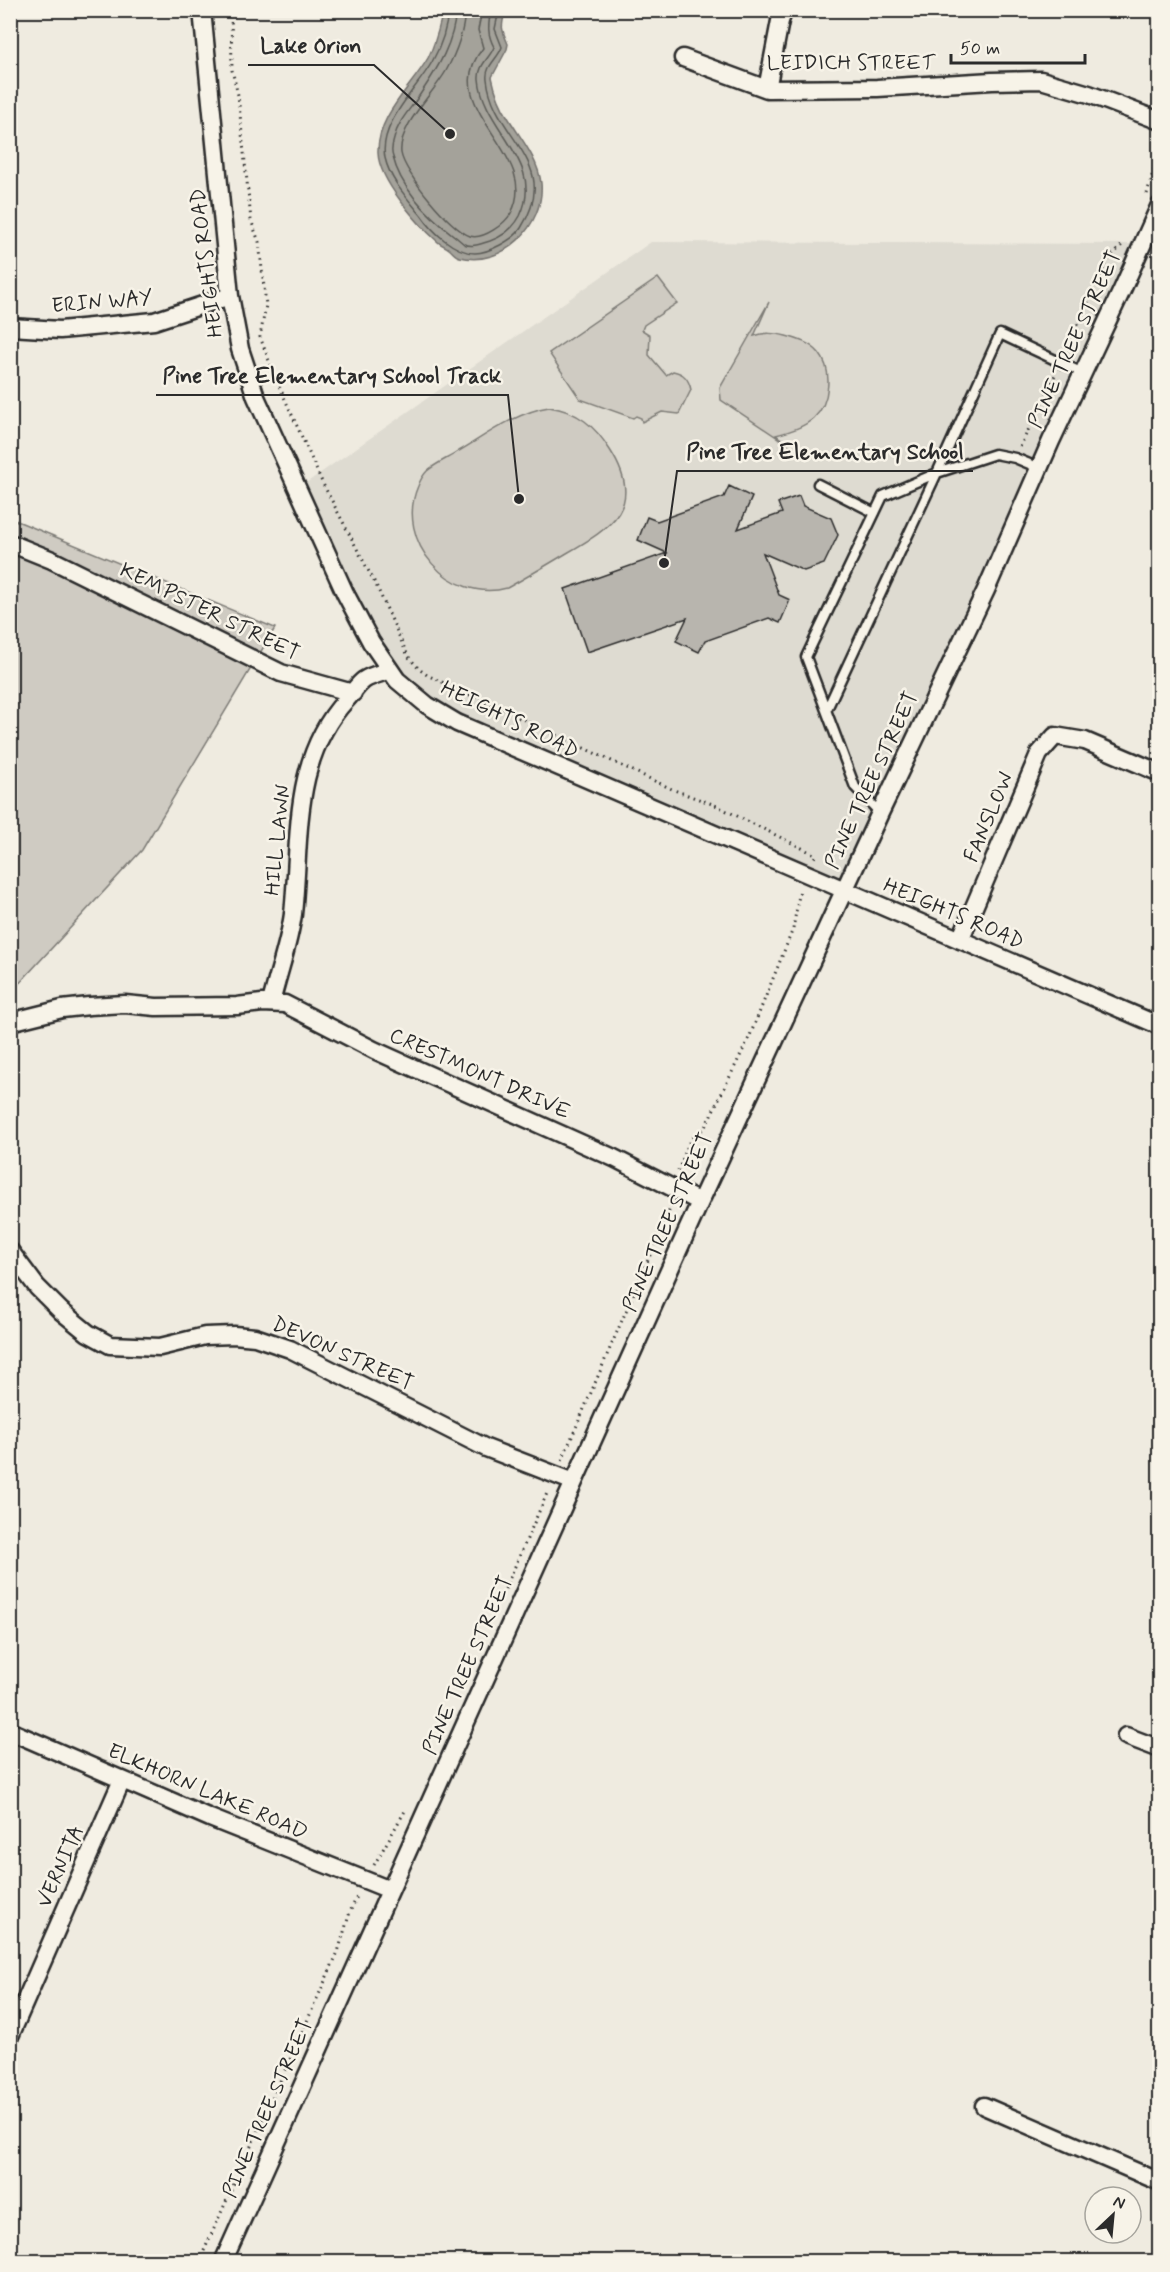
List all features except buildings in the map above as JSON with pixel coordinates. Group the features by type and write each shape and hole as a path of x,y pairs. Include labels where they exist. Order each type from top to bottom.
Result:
{"street":[{"name":"HEIGHTS ROAD","path":"202,10 230,296 240,349 268,426 345,594 371,642 397,680 427,705 457,723 1160,1026"},
{"path":"767,88 784,10"},
{"name":"LEIDICH STREET","path":"683,58 767,88 877,88 1041,80 1089,94 1160,121"},
{"name":"PINE TREE STREET","path":"223,2262 700,1202 986,590 1083,373 1152,202"},
{"name":"ERIN WAY","path":"10,327 60,330 154,321 230,296"},
{"name":"KEMPSTER STREET","path":"10,543 52,560 281,673 353,693"},
{"path":"353,693 364,680 390,670"},
{"name":"HILL LAWN","path":"271,1003 287,948 292,916 298,825 307,774 315,746 330,720 353,693"},
{"name":"FANSLOW","path":"960,940 1039,754 1055,736 1085,741 1160,773"},
{"name":"CRESTMONT DRIVE","path":"10,1022 62,1009 125,1004 156,1007 285,1004 374,1050 614,1158 700,1202"},
{"name":"DEVON STREET","path":"10,1251 37,1287 61,1311 88,1333 110,1344 160,1347 205,1336 255,1337 290,1348 486,1448 574,1482"},
{"name":"ELKHORN LAKE ROAD","path":"10,1731 210,1818 390,1890"},
{"path":"1126,1736 1160,1749"},
{"name":"VERNITA","path":"10,2036 122,1780"},
{"path":"984,2106 1160,2182"}],"lane":[{"path":"827,709 1000,334 1083,373"},
{"path":"880,813 855,788 806,657 883,496 937,473 995,454 1015,458 1039,468"},
{"path":"818,484 874,513"}],"path":[{"path":"231,10 232,70 238,96 251,220 259,242 266,304 260,337 276,379 322,482 377,586 408,656 427,675 674,790 715,806 816,855 799,891 793,929 748,1038 705,1128 690,1140 679,1169 672,1204 504,1591"},
{"path":"1152,202 1155,168 1160,146"},
{"path":"1015,458 1107,261 1126,242"},
{"path":"199,2262 338,1952 350,1911 364,1880 384,1851 406,1810"}],"shaded area":[{"path":"651,242 1133,244 841,881 443,706 406,679 377,642 306,483"},
{"path":"658,278 677,303 644,325 642,330 650,335 649,355 666,375 673,371 683,375 691,390 679,414 662,412 642,422 641,418 636,416 633,418 580,399 549,353"},
{"path":"769,302 754,336 774,334 804,342 819,353 826,368 828,386 824,404 819,412 806,424 776,435 805,456 721,400 720,388"},
{"path":"549,407 569,412 585,421 610,450 620,469 625,486 624,500 619,513 598,534 507,588 486,590 466,587 447,577 432,564 421,547 414,527 413,507 422,478 434,465 502,425 525,414"},
{"path":"10,518 275,628 142,850 11,990"}],"water":[{"path":"443,11 505,11 502,28 508,44 492,77 500,104 533,157 541,183 536,214 518,240 491,256 476,259 457,256 438,242 420,224 392,189 380,164 378,153 383,126 396,102 428,58"}],"place":[{"name":"Lake Orion","path":"450,134"},
{"name":"Pine Tree Elementary School Track","path":"519,499"},
{"name":"Pine Tree Elementary School","path":"664,563"}]}
